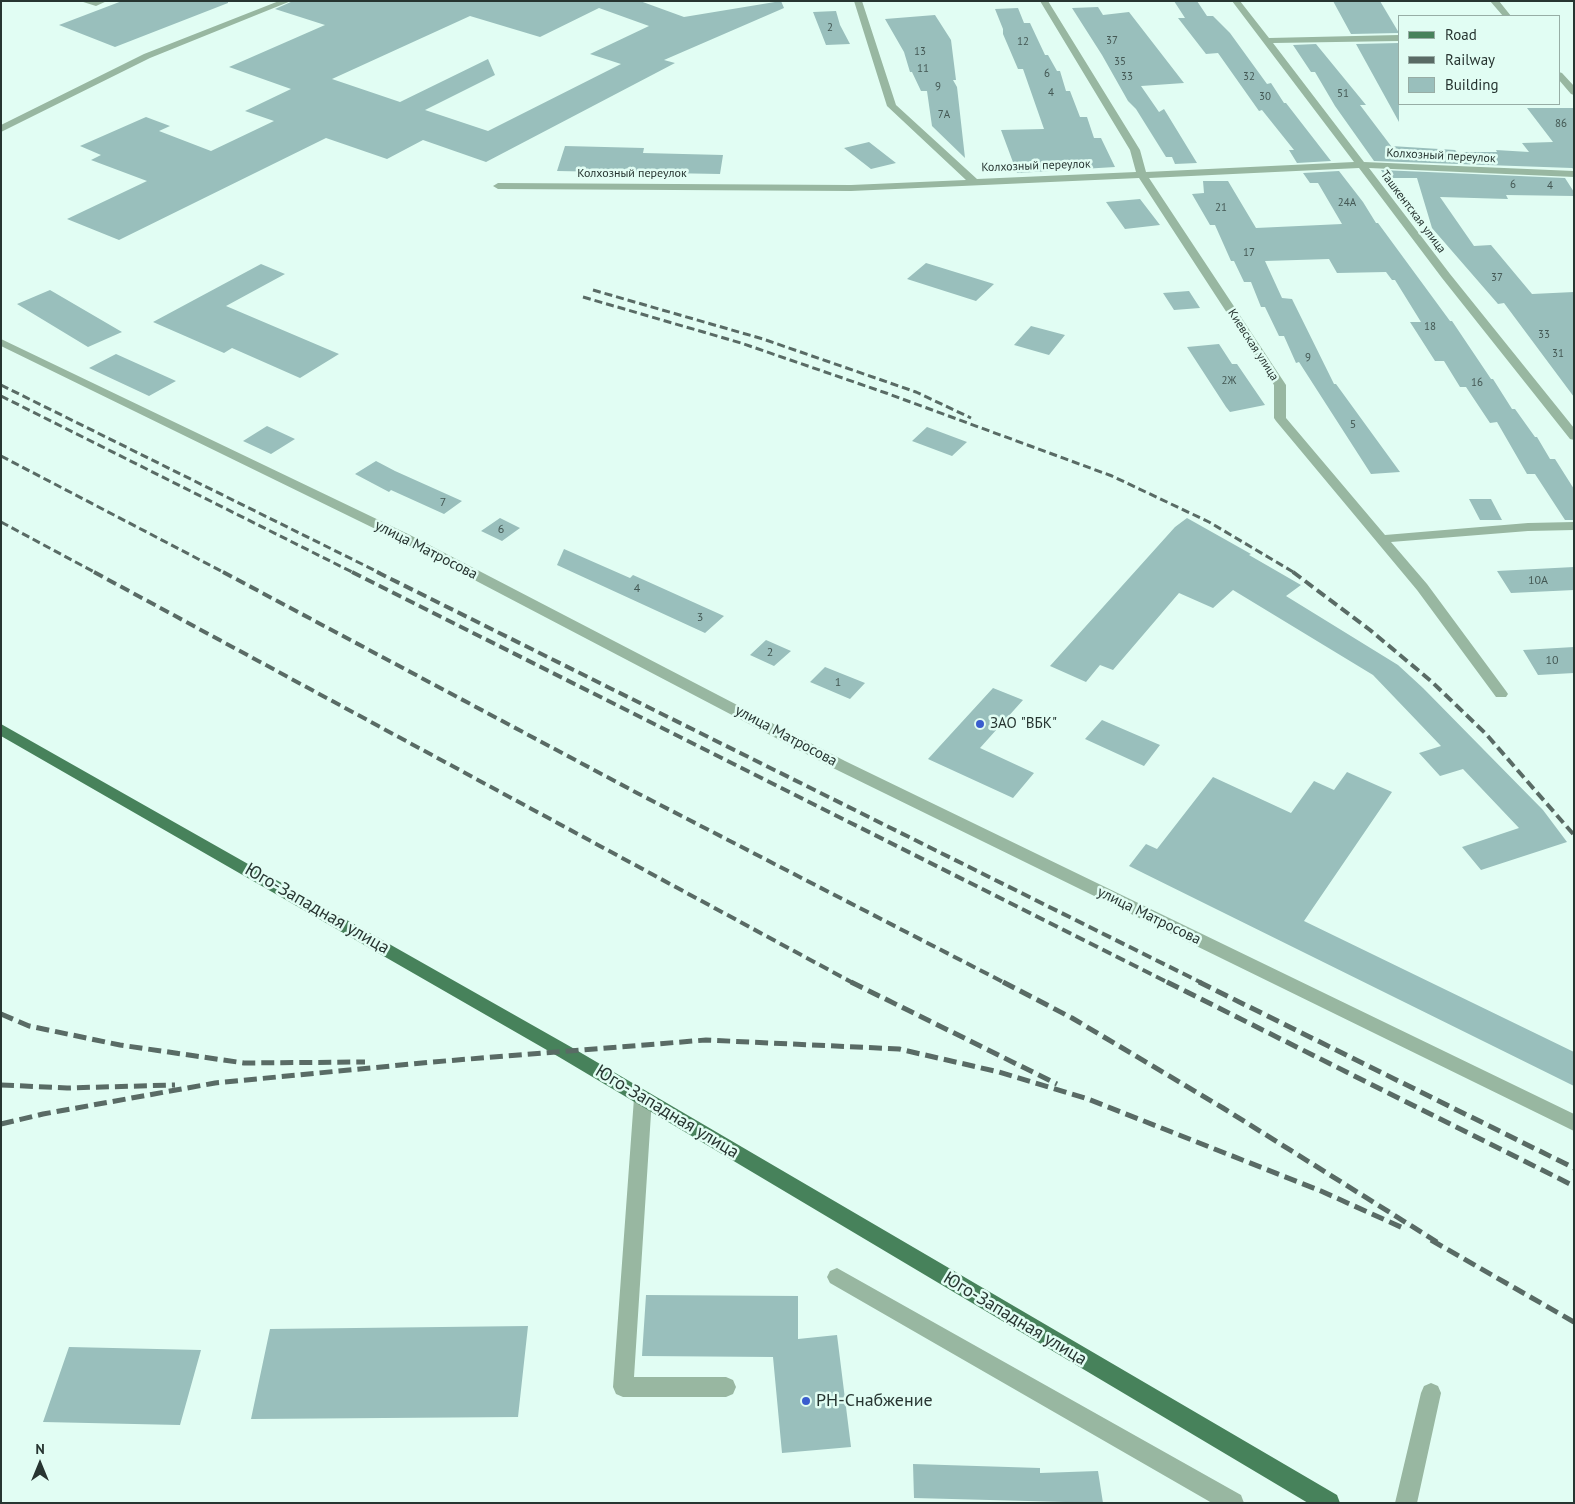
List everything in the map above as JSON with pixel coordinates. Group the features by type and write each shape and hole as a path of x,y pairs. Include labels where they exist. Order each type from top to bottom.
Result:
{"main road":[{"name":"Юго-Западная улица","path":"1,729 643,1098 1329,1503"}],"street":[{"path":"84,1 96,4 102,1"},
{"path":"1,129 146,56 287,1"},
{"path":"858,1 892,106 973,181"},
{"name":"Киевская улица","path":"1044,1 1135,150 1142,175 1280,385 1280,418 1422,587 1501,694"},
{"name":"Ташкентская улица","path":"1236,1 1446,276 1574,436"},
{"path":"1494,1 1506,15"},
{"path":"1266,41 1398,38"},
{"path":"1560,76 1574,92"},
{"name":"Колхозный переулок","path":"498,186 851,188 973,181 1362,165 1574,174"},
{"name":"улица Матросова","path":"1,342 405,538 840,764 1574,1123"},
{"path":"1382,539 1528,527 1574,526"},
{"path":"643,1098 623,1388 726,1388"},
{"path":"837,1277 1233,1503"},
{"path":"1406,1503 1432,1393"}],"building":[{"path":"122,1 228,1 228,3 115,47 59,25"},
{"path":"293,1 640,1 684,17 781,1 784,8 664,60 675,63 486,162 423,140 387,159 326,138 119,240 67,219 147,181 91,160 101,155 80,146 146,117 170,126 159,131 211,151 274,121 245,111 291,89 229,67 325,25 275,9","holes":["599,8 649,26 590,54 621,64 488,131 425,110 495,75 488,59 400,102 332,79 470,16 540,37"]},
{"path":"1174,1 1197,1 1207,16 1213,16 1230,33 1267,84 1271,83 1284,103 1286,103 1331,161 1297,163 1289,150 1294,150 1262,110 1259,111 1218,53 1206,54 1178,18 1185,18"},
{"path":"1333,1 1380,1 1398,31 1398,33 1351,34"},
{"path":"1098,7 1103,15 1129,12 1184,83 1141,86 1159,112 1164,109 1197,163 1175,164 1172,157 1166,157 1136,109 1128,101 1072,8"},
{"path":"1018,8 1024,23 1030,23 1045,55 1048,55 1057,71 1060,71 1066,91 1070,91 1080,117 1087,117 1094,138 1101,138 1115,167 1017,173 1001,130 1044,129 1023,69 1018,69 995,9"},
{"path":"836,11 840,25 850,44 826,45 813,12"},
{"path":"935,15 951,40 956,80 953,80 957,87 965,158 932,126 927,91 921,91 912,72 910,72 904,52 885,19"},
{"path":"1398,43 1399,122 1356,44"},
{"path":"1316,44 1366,105 1360,105 1391,146 1455,150 1457,152 1497,152 1496,150 1529,152 1522,143 1553,142 1527,108 1574,108 1574,169 1374,161 1335,106 1315,72 1311,72 1293,45"},
{"path":"869,142 896,163 871,169 844,148"},
{"path":"565,146 644,148 643,153 723,155 720,174 557,171"},
{"path":"1381,170 1565,178 1574,192 1574,196 1506,195 1508,199 1440,197 1474,246 1491,245 1532,294 1574,292 1574,397 1504,303 1498,304 1432,228 1417,178 1386,178"},
{"path":"1339,171 1363,202 1376,223 1378,223 1450,321 1452,321 1512,409 1515,409 1535,437 1537,437 1550,459 1555,459 1574,489 1574,520 1565,520 1535,474 1527,474 1497,422 1490,423 1466,387 1460,387 1444,361 1435,361 1410,322 1421,322 1395,280 1392,280 1386,272 1337,273 1329,259 1265,261 1282,298 1292,299 1334,384 1336,384 1400,472 1371,474 1299,362 1296,363 1284,336 1279,336 1265,307 1261,307 1251,282 1244,282 1234,261 1231,261 1215,225 1210,225 1192,194 1204,193 1203,181 1228,181 1256,228 1342,224 1318,183 1310,183 1303,173"},
{"path":"1140,199 1160,225 1125,229 1106,202"},
{"path":"926,263 994,284 976,301 907,279"},
{"path":"261,264 285,274 226,306 339,354 300,378 232,348 224,353 153,322"},
{"path":"50,290 122,332 88,347 17,304"},
{"path":"1189,291 1200,308 1174,310 1163,293"},
{"path":"1031,326 1065,335 1049,355 1014,345"},
{"path":"1219,344 1232,364 1237,364 1265,405 1230,412 1226,407 1187,347"},
{"path":"116,354 176,381 149,396 89,368"},
{"path":"267,426 295,439 271,454 243,441"},
{"path":"927,427 967,442 952,456 912,441"},
{"path":"376,461 462,501 444,514 391,490 389,492 355,474"},
{"path":"1469,499 1491,499 1502,520 1480,520"},
{"path":"500,518 520,528 502,541 481,531"},
{"path":"1187,518 1301,585 1286,596 1398,665 1543,810 1567,842 1481,870 1462,847 1519,828 1463,769 1440,776 1419,753 1441,746 1373,675 1233,590 1213,608 1179,593 1113,670 1100,665 1086,682 1050,666 1175,527"},
{"path":"564,549 630,578 633,575 724,616 705,633 557,565"},
{"path":"1574,567 1574,590 1511,593 1497,571"},
{"path":"766,640 791,651 774,666 750,655"},
{"path":"1574,647 1574,673 1538,675 1523,650"},
{"path":"825,667 865,683 850,699 810,682"},
{"name":"ЗАО \"ВБК\"","path":"993,688 1023,700 980,748 1034,773 1013,798 928,759"},
{"path":"1102,720 1160,745 1144,766 1085,739"},
{"path":"1347,772 1392,792 1304,921 1574,1052 1574,1086 1129,866 1146,844 1157,849 1213,777 1291,813 1314,781 1334,790"},
{"path":"646,1295 798,1296 798,1339 837,1335 851,1447 782,1453 773,1357 642,1356"},
{"path":"528,1326 518,1417 251,1419 270,1329"},
{"path":"69,1347 201,1350 180,1425 43,1422"},
{"path":"913,1464 1040,1468 1040,1473 1098,1471 1103,1503 914,1498"}],"railway":[{"path":"593,290 763,339 916,392 971,418"},
{"path":"583,297 741,343 886,393 1112,476 1209,522 1295,573"},
{"path":"1,385 380,573"},
{"path":"1,396 354,573"},
{"path":"1,456 225,573"},
{"path":"1,522 96,573"},
{"path":"94,572 853,983"},
{"path":"223,572 639,794 1005,983"},
{"path":"352,572 1169,983"},
{"path":"377,572 1202,983"},
{"path":"1293,572 1370,630 1431,681 1486,734 1574,835"},
{"path":"1003,982 1072,1018 1223,1108 1437,1242"},
{"path":"1167,982 1574,1186"},
{"path":"1199,982 1574,1168"},
{"path":"853,983 1057,1084"},
{"path":"1,1014 29,1026 120,1045 244,1063 365,1062"},
{"path":"1,1124 43,1114 215,1083 432,1062 706,1040 899,1049 999,1072 1088,1099 1321,1191 1403,1228"},
{"path":"1,1085 67,1088 175,1085"},
{"path":"1431,1240 1574,1322"}],"place":[{"name":"ЗАО \"ВБК\"","path":"980,724"},
{"name":"РН-Снабжение","path":"806,1401"}]}
